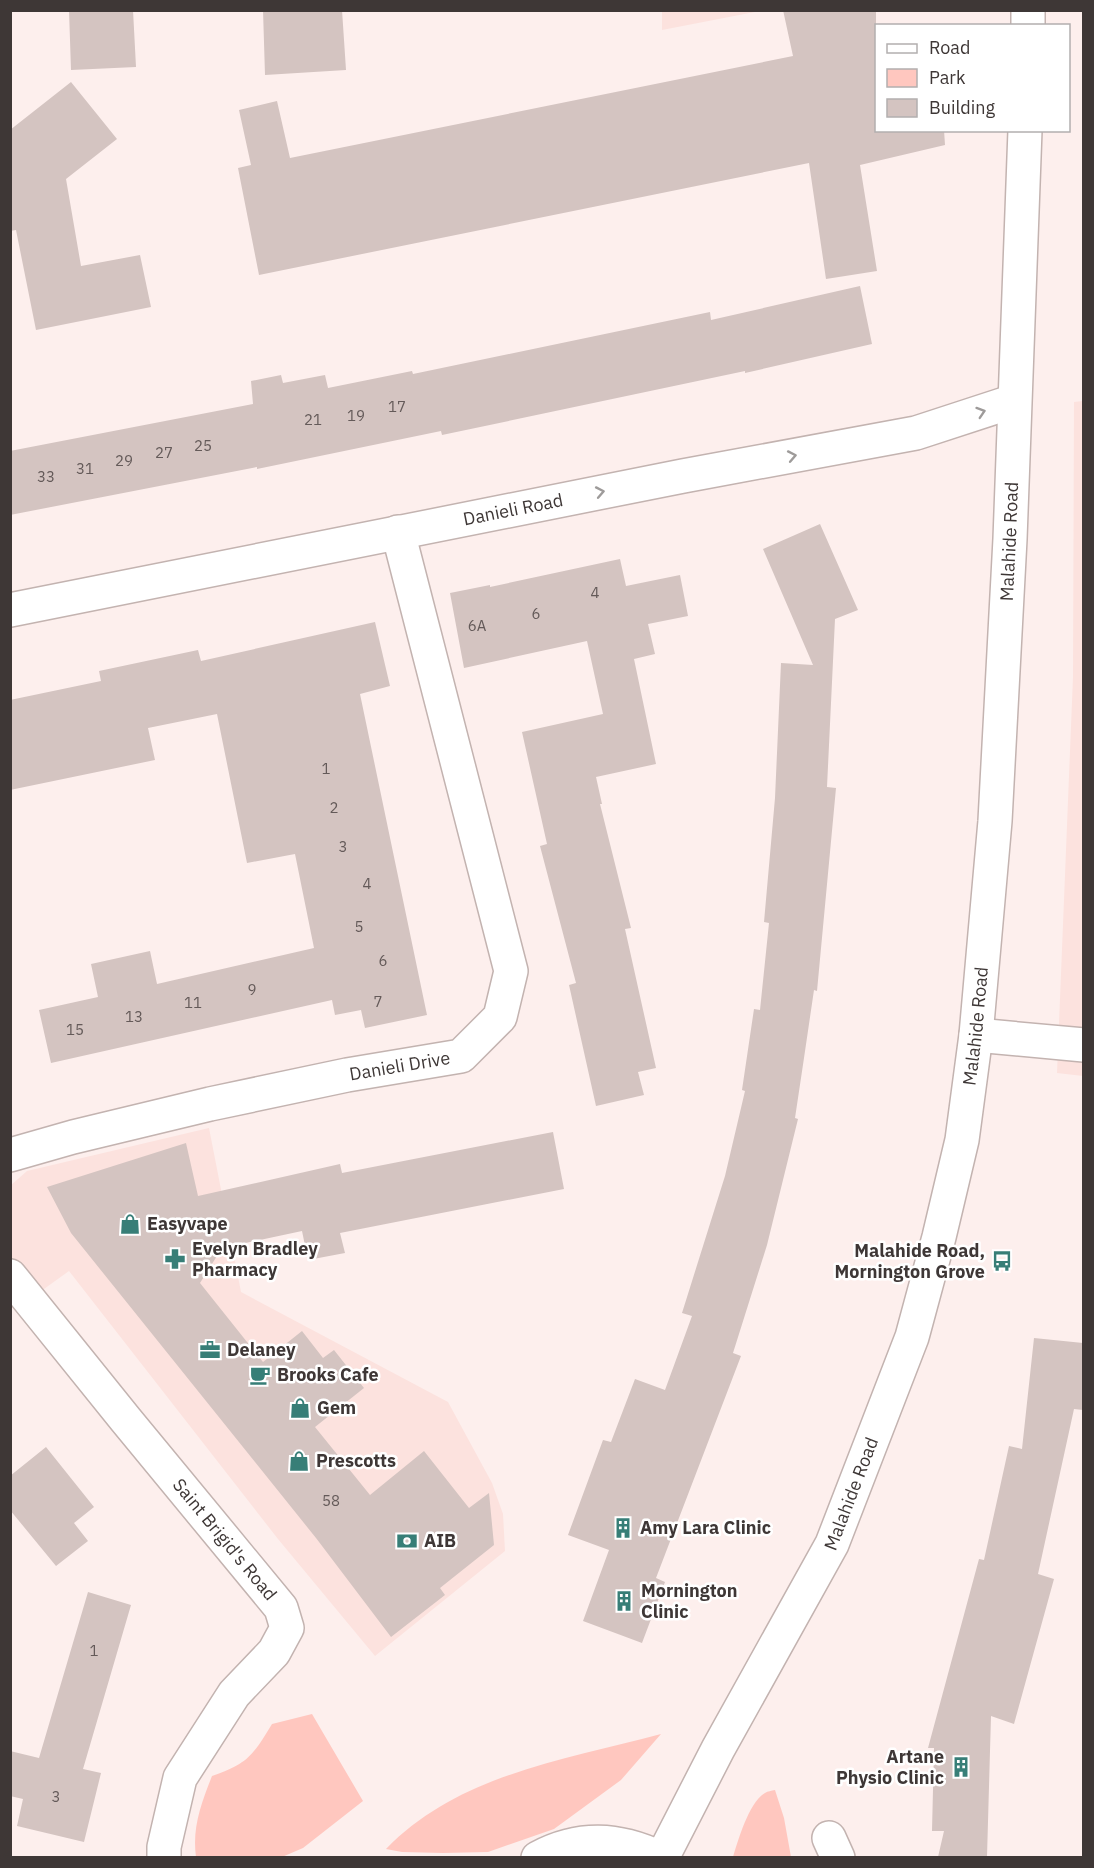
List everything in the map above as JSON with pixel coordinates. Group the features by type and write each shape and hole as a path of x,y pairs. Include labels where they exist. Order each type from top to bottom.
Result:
{"street":[{"name":"Malahide Road","path":"661,1857 714,1756 832,1544 912,1337 962,1140 976,1035 996,809 1010,539 1025,132"},
{"name":"Danieli Road","path":"10,610 398,532 916,433 1014,401"},
{"name":"Danieli Drive","path":"10,1155 73,1137 210,1104 347,1075 461,1056 500,1017 511,971 398,532"},
{"path":"976,1035 1083,1045"},
{"name":"Saint Brigid's Road","path":"13,1285 281,1608 287,1629 274,1652 234,1694 180,1778 164,1847 164,1857"},
{"path":"538,1857 560,1848 588,1842 616,1842 640,1848 661,1857"}],"shaded area":[{"path":"662,10 760,10 760,11 662,30"},
{"path":"1083,401 1083,1076 1057,1073 1073,677 1074,402"},
{"path":"209,1128 241,1292 448,1402 492,1483 503,1514 505,1551 375,1656 278,1539 69,1271 37,1294 11,1258 10,1186 27,1171"}],"green space":[{"path":"312,1714 363,1801 303,1848 282,1857 196,1857 196,1826 212,1776 234,1767 248,1757 260,1744 272,1724"},
{"path":"661,1734 621,1780 554,1829 488,1852 402,1852 386,1849 415,1824 446,1803 480,1787 514,1773 551,1762"},
{"path":"775,1790 784,1818 791,1857 733,1857 745,1822 754,1805 765,1793"}],"building":[{"path":"69,10 133,10 136,67 71,70"},
{"path":"263,10 342,10 346,70 265,75"},
{"path":"783,10 876,10 875,132 944,132 945,145 860,165 877,271 826,279 809,163 259,275 238,168 251,165 239,110 277,101 290,158 793,56"},
{"path":"71,82 117,139 66,179 81,266 140,255 151,307 36,330 16,230 10,231 10,130"},
{"path":"860,286 872,344 745,373 745,371 442,435 441,431 257,469 257,467 10,515 10,451 253,404 251,381 281,375 283,383 325,375 328,388 412,371 413,374 710,312 711,320"},
{"path":"820,524 858,610 835,619 827,787 836,788 817,991 814,990 795,1118 798,1119 767,1245 733,1353 741,1356 656,1578 665,1582 642,1643 583,1621 609,1550 568,1535 603,1440 611,1442 635,1379 665,1390 692,1316 682,1313 725,1176 745,1091 742,1090 754,1009 760,1010 769,923 764,922 775,798 781,663 813,665 763,549"},
{"path":"620,559 626,586 680,575 688,616 648,624 655,654 634,659 656,764 596,777 602,804 600,804 631,928 625,929 656,1068 638,1072 644,1095 596,1106 569,985 576,983 540,846 547,844 522,732 603,714 587,641 464,668 450,593 490,585 490,587"},
{"path":"375,622 390,686 360,694 427,1015 365,1028 361,1010 335,1015 332,1000 51,1063 39,1010 98,997 91,964 150,951 157,984 314,948 295,854 247,863 217,714 148,728 155,760 10,790 10,700 101,681 99,671 198,650 201,661"},
{"path":"553,1132 564,1189 340,1233 345,1253 308,1260 302,1231 222,1248 200,1283 263,1362 302,1331 323,1358 334,1350 364,1388 315,1427 370,1495 424,1451 469,1508 489,1493 494,1545 440,1588 445,1595 391,1637 316,1538 71,1233 47,1187 186,1143 198,1196 340,1164 342,1173"},
{"path":"1034,1338 1083,1343 1083,1410 1074,1409 1038,1574 1054,1579 1014,1724 991,1716 987,1857 938,1857 944,1831 932,1831 934,1748 928,1748 979,1559 984,1560 1009,1446 1022,1449"},
{"path":"46,1447 94,1507 74,1523 88,1541 56,1566 10,1510 10,1476"},
{"path":"88,1592 131,1605 83,1769 101,1773 84,1842 17,1826 23,1799 10,1796 10,1751 39,1758"}],"place":[{"name":"Easyvape","path":"130,1224"},
{"name":"Evelyn Bradley Pharmacy","path":"175,1259"},
{"name":"Malahide Road, Mornington Grove","path":"1002,1261"},
{"name":"Delaney","path":"210,1350"},
{"name":"Brooks Cafe","path":"260,1375"},
{"name":"Gem","path":"300,1408"},
{"name":"Prescotts","path":"299,1461"},
{"name":"Amy Lara Clinic","path":"623,1528"},
{"name":"AIB","path":"407,1541"},
{"name":"Mornington Clinic","path":"624,1601"},
{"name":"Artane Physio Clinic","path":"961,1767"}]}
